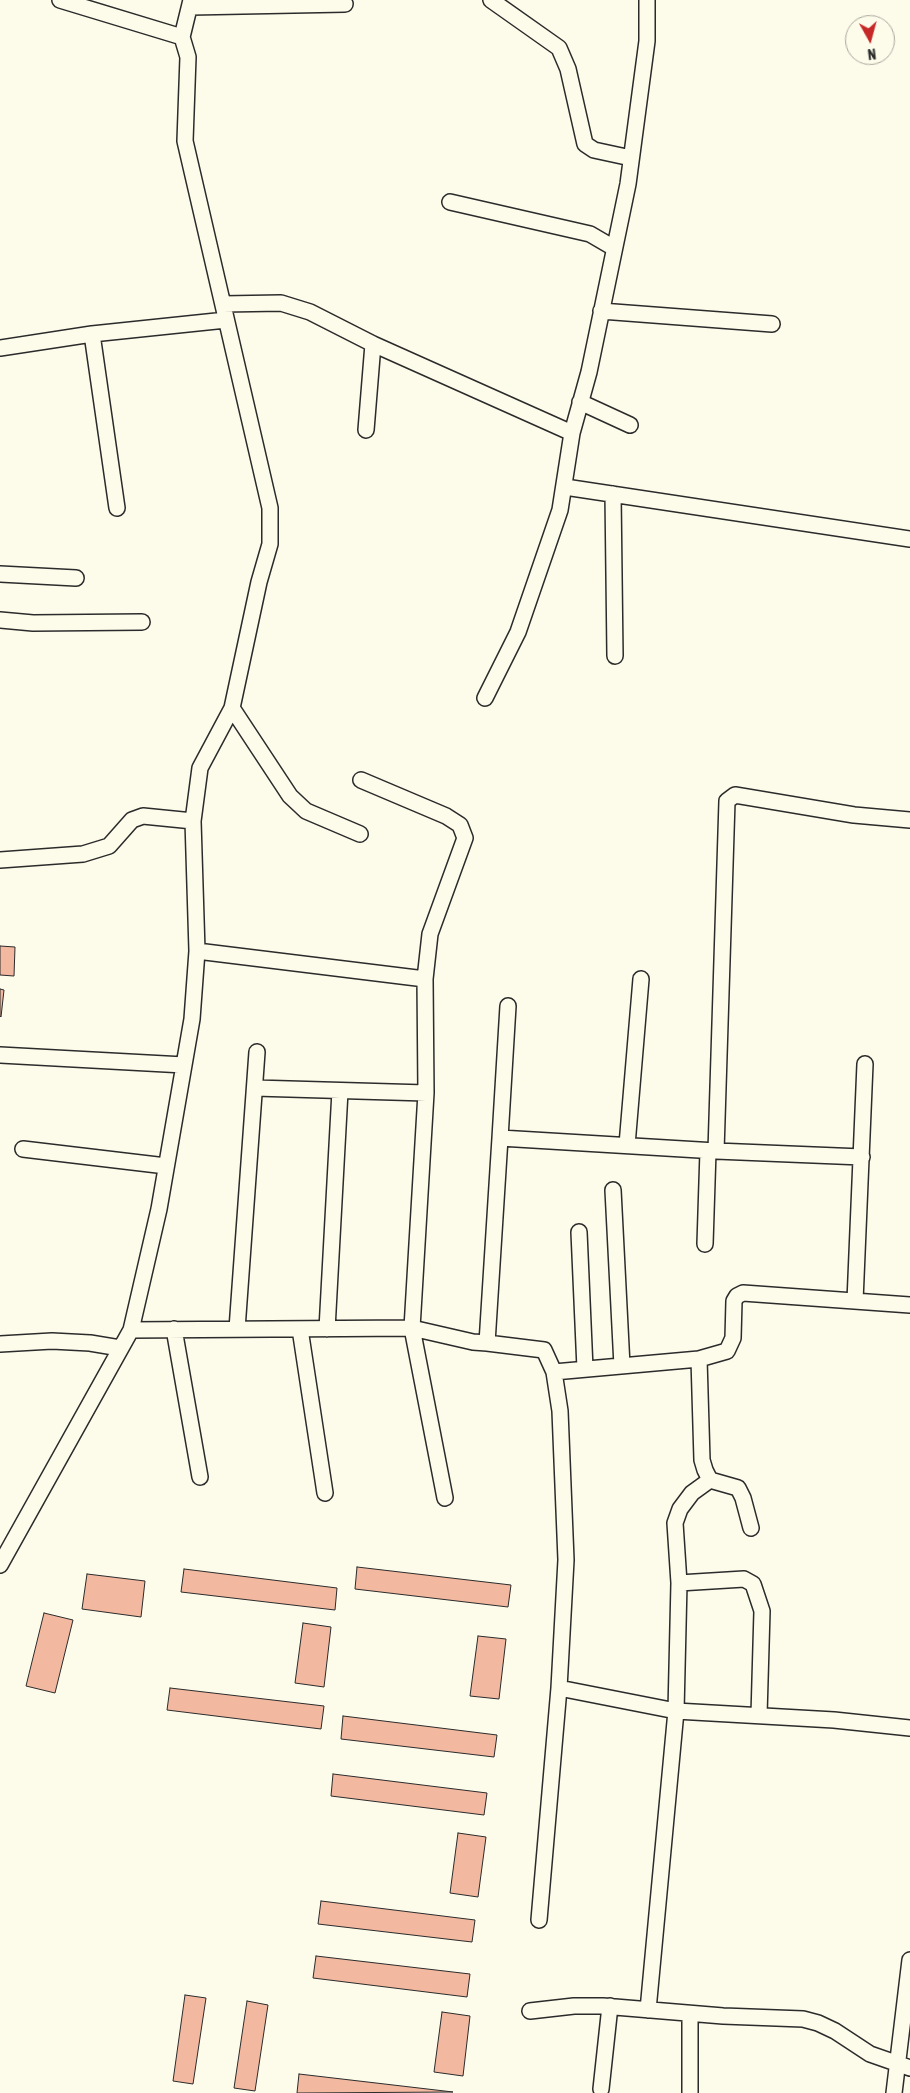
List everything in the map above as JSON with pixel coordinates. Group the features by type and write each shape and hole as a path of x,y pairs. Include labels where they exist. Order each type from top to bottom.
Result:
{"street":[{"path":"60,0 182,38"},
{"path":"491,0 559,48 568,69 585,144 594,150 632,158"},
{"path":"485,698 518,632 560,510 572,433 601,311 632,158 647,42 647,0"},
{"path":"0,1565 131,1330 159,1209 192,1019 197,951 193,821 200,768 232,708 259,582 270,544 270,517 185,141 188,58 182,38 191,4 345,4"},
{"path":"450,202 590,234 614,248"},
{"path":"223,304 281,303 310,312 373,344 572,433"},
{"path":"601,311 772,324"},
{"path":"0,348 92,334 226,320"},
{"path":"92,334 117,508"},
{"path":"366,430 373,344"},
{"path":"580,402 630,425"},
{"path":"565,487 910,539"},
{"path":"612,494 615,656"},
{"path":"0,574 76,578"},
{"path":"0,620 10,619 33,623 142,622"},
{"path":"232,708 290,796 306,811 360,834"},
{"path":"361,780 446,816 460,825 465,838 430,934 425,979 426,1093 412,1328 445,1498"},
{"path":"705,1244 712,1151 727,801 735,795 854,815 910,820"},
{"path":"0,860 82,854 109,846 132,820 143,816 193,821"},
{"path":"197,951 425,979"},
{"path":"627,1145 641,979"},
{"path":"487,1343 508,1006"},
{"path":"237,1329 257,1052"},
{"path":"0,1055 184,1065"},
{"path":"855,1301 865,1064"},
{"path":"255,1088 426,1093"},
{"path":"327,1329 340,1091"},
{"path":"500,1138 712,1151 862,1157"},
{"path":"23,1149 166,1166"},
{"path":"613,1190 622,1366"},
{"path":"579,1232 585,1369"},
{"path":"554,1372 699,1359 727,1351 733,1338 734,1301 737,1296 743,1294 910,1305"},
{"path":"131,1330 412,1328 487,1343 544,1350 554,1372 560,1411 566,1560 559,1688 539,1920"},
{"path":"174,1329 200,1477"},
{"path":"300,1329 325,1493"},
{"path":"0,1344 52,1341 90,1343 120,1348"},
{"path":"699,1359 702,1460 710,1480"},
{"path":"710,1480 738,1488 743,1498 750,1528"},
{"path":"648,2010 676,1711 679,1583 675,1523 680,1509 692,1494 710,1480"},
{"path":"679,1583 744,1579 754,1584 762,1611 759,1716"},
{"path":"559,1688 676,1711 834,1720 910,1728"},
{"path":"894,2093 904,2066 910,1960"},
{"path":"530,2012 574,2006 610,2006 690,2014 803,2019 818,2023 870,2054 904,2066"},
{"path":"600,2089 610,2006"},
{"path":"690,2014 690,2093"}],"building":[{"path":"0,946 15,947 14,976 0,975"},
{"path":"0,989 4,990 1,1017 0,1016"},
{"path":"357,1567 511,1585 508,1607 355,1589"},
{"path":"184,1569 337,1588 335,1610 181,1592"},
{"path":"87,1574 145,1581 141,1617 82,1609"},
{"path":"44,1613 73,1620 55,1693 26,1686"},
{"path":"303,1623 331,1627 324,1687 295,1683"},
{"path":"478,1636 506,1639 499,1699 470,1696"},
{"path":"170,1688 324,1706 321,1729 167,1710"},
{"path":"343,1716 497,1735 494,1757 341,1739"},
{"path":"333,1774 487,1793 484,1815 331,1796"},
{"path":"458,1833 486,1837 478,1897 450,1893"},
{"path":"321,1901 475,1920 472,1942 318,1924"},
{"path":"316,1956 470,1974 467,1997 313,1978"},
{"path":"185,1995 206,1998 193,2084 173,2081"},
{"path":"247,2001 268,2005 255,2091 234,2088"},
{"path":"442,2012 470,2016 463,2076 434,2072"},
{"path":"299,2074 453,2092 297,2093"}]}
